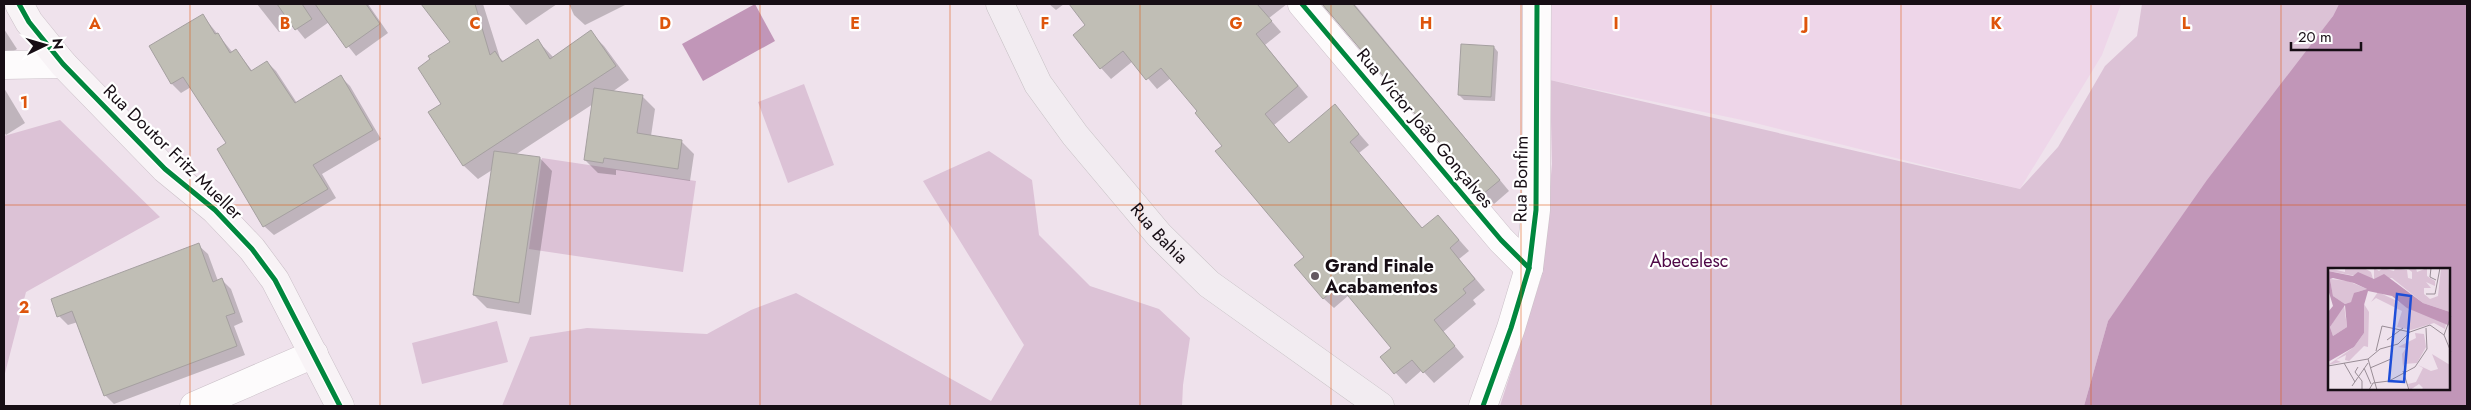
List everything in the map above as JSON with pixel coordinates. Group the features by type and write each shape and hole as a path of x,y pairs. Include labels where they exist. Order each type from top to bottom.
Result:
{"main road":[{"name":"Rua Bahia","path":"1000,4 1038,84 1075,135 1158,235 1209,284 1380,406"}],"street":[{"name":"Rua Doutor Fritz Mueller","path":"19,4 29,22 63,64 165,168 215,210 252,249 275,280 340,406"},
{"name":"Rua Victor João Gonçalves","path":"1302,4 1501,240 1529,268"},
{"name":"Rua Bonfim","path":"1483,406 1511,328 1529,268 1536,210 1537,4"},
{"path":"4,65 63,64"},
{"path":"194,406 314,354"}],"shaded area":[{"path":"755,4 775,41 703,81 682,44"},
{"path":"1552,4 2121,4 2102,55 2020,189 1747,121 1550,80"},
{"path":"2339,4 2467,4 2467,406 2084,406 2108,321 2207,180 2333,16"}],"green space":[{"name":"Abecelesc","path":"2142,4 2339,4 2333,16 2108,321 2084,406 1500,406 1542,275 1552,164 1550,80 2020,189 2058,147 2105,66 2137,36"},
{"path":"804,84 834,165 788,183 758,102"},
{"path":"60,120 160,217 26,292 4,377 4,136"},
{"path":"989,151 1032,180 1039,235 1090,286 1159,309 1190,338 1182,406 502,406 530,337 587,328 707,334 751,310 796,293 991,401 1024,345 923,181"},
{"path":"542,158 696,181 683,272 529,249"},
{"path":"497,321 508,362 422,384 412,343"}],"building":[{"path":"277,4 302,4 312,19 295,30"},
{"path":"315,4 366,4 380,24 346,48"},
{"path":"421,4 475,4 490,55 495,51 502,62 538,39 550,59 591,30 616,66 463,166 428,112 441,104 418,68 430,59 428,56 450,42"},
{"path":"1069,4 1257,4 1272,21 1256,34 1298,86 1265,114 1289,143 1335,104 1359,134 1350,142 1422,228 1438,215 1459,240 1450,248 1475,279 1463,289 1466,293 1434,320 1455,346 1423,373 1412,360 1394,374 1380,357 1391,348 1339,285 1323,299 1294,265 1304,257 1215,151 1222,146 1195,113 1197,111 1161,68 1146,80 1123,51 1100,69 1073,35 1085,25"},
{"path":"1322,4 1353,4 1500,180 1483,194"},
{"path":"203,14 215,34 218,33 230,53 236,49 251,71 267,61 295,103 341,75 373,130 313,165 328,189 263,227 217,149 226,143 183,77 171,84 149,46"},
{"path":"1461,44 1494,46 1491,97 1458,95"},
{"path":"594,88 643,95 637,133 682,140 678,169 604,158 603,163 584,160"},
{"path":"494,151 540,157 519,303 473,295"},
{"path":"199,243 213,282 222,278 235,313 226,316 237,346 104,396 72,311 57,317 51,299"}],"cycle path":[{"path":"19,4 29,22 63,64 165,169 215,210 252,249 275,280 340,406"},
{"path":"1302,4 1501,240 1529,268"},
{"path":"1483,406 1511,328 1529,268 1536,210 1537,4"}],"place":[{"name":"Grand Finale Acabamentos","path":"1315,276"}]}
